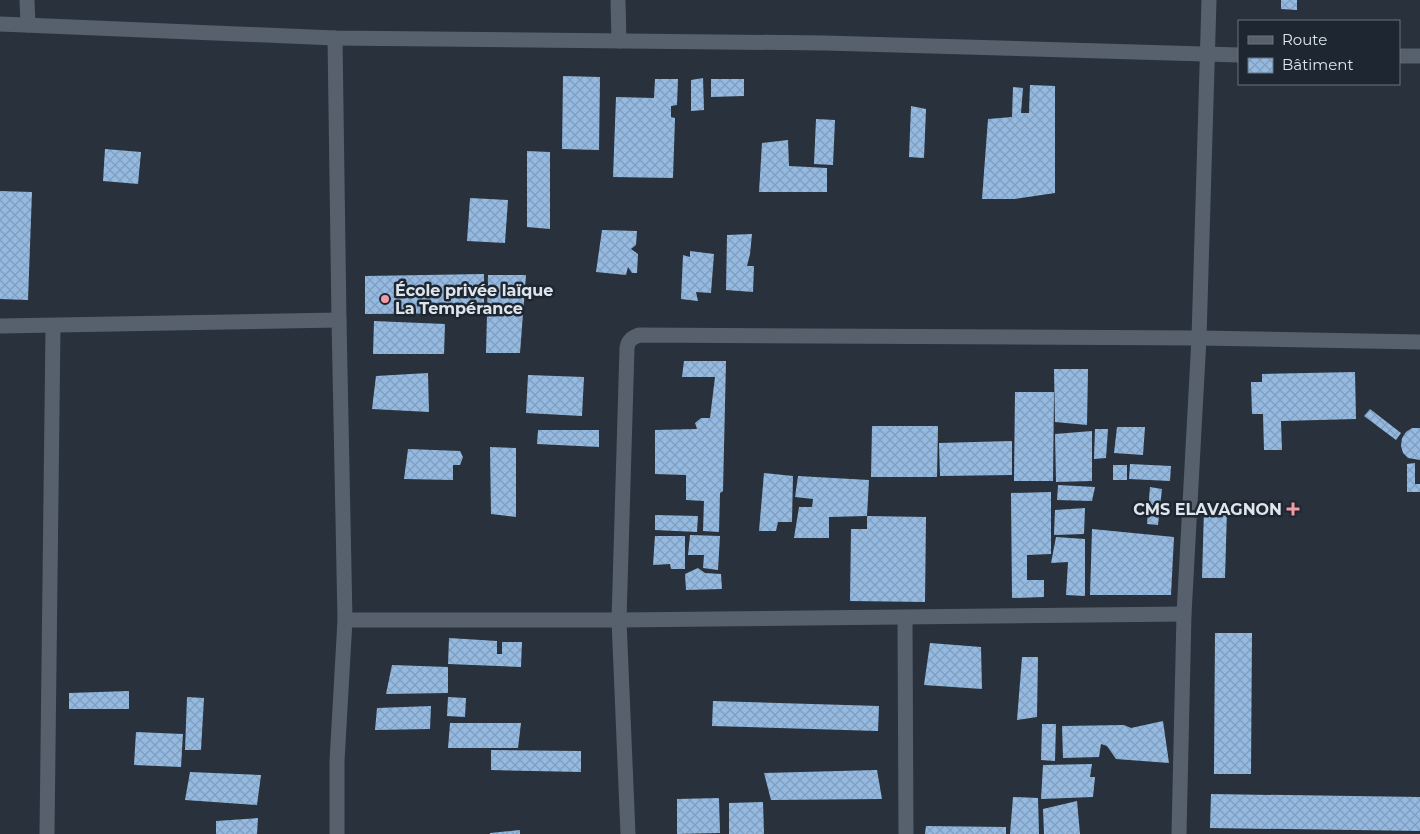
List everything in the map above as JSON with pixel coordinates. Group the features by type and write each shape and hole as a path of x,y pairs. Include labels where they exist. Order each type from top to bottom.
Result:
{"street":[{"path":"28,0 28,25"},
{"path":"618,0 618,41"},
{"path":"1179,834 1184,614 1199,338 1210,0"},
{"path":"0,24 335,38 825,42 1238,55"},
{"path":"335,38 345,620 338,761 337,834"},
{"path":"1400,56 1420,56"},
{"path":"0,326 339,320"},
{"path":"47,834 53,326"},
{"path":"628,834 619,620 627,348 628,342 633,337 639,334 1199,338 1420,342"},
{"path":"345,620 905,618 1184,614"},
{"path":"905,618 906,834"}],"building":[{"path":"1281,0 1297,0 1297,10 1281,9"},
{"path":"563,76 600,77 599,150 562,149"},
{"path":"703,78 704,110 691,111 691,80"},
{"path":"655,79 678,79 677,105 671,106 671,117 675,118 673,178 613,177 616,97 654,98"},
{"path":"711,79 744,79 744,96 711,97"},
{"path":"1030,85 1055,86 1055,193 1014,199 982,199 988,119 1012,117 1013,87 1023,88 1021,113 1029,113"},
{"path":"911,106 926,109 924,158 909,157"},
{"path":"816,119 835,120 833,165 814,164"},
{"path":"788,140 789,166 827,168 827,192 759,192 762,143"},
{"path":"105,149 141,152 138,184 103,181"},
{"path":"527,151 550,152 550,229 527,227"},
{"path":"0,191 32,192 28,300 0,299"},
{"path":"470,198 508,200 505,243 467,241"},
{"path":"602,230 637,231 636,245 631,249 638,254 637,273 632,273 628,267 626,275 596,272"},
{"path":"752,234 747,266 754,266 753,292 726,290 727,235"},
{"path":"690,251 714,254 711,293 696,292 698,301 681,299 683,255 690,257"},
{"path":"484,274 484,313 365,314 365,276"},
{"path":"488,275 526,275 520,353 486,353"},
{"path":"374,321 445,324 444,354 373,354"},
{"path":"684,361 726,361 723,491 720,493 719,532 703,531 704,501 686,500 686,475 655,474 655,430 697,429 695,423 701,418 710,418 715,377 682,377"},
{"path":"1054,369 1088,369 1087,425 1055,422"},
{"path":"1355,372 1356,419 1281,421 1282,450 1264,450 1263,414 1252,414 1251,382 1262,382 1262,374"},
{"path":"428,373 429,412 372,409 376,376"},
{"path":"528,375 584,377 582,416 526,413"},
{"path":"1015,392 1054,392 1053,481 1014,481"},
{"path":"1370,409 1401,433 1396,440 1364,416"},
{"path":"872,426 938,426 937,477 871,477"},
{"path":"1117,427 1145,427 1143,455 1114,453"},
{"path":"1412,428 1420,428 1420,460 1408,458 1403,453 1401,446 1402,438"},
{"path":"1095,429 1108,429 1106,458 1094,459"},
{"path":"538,430 599,430 599,447 537,444"},
{"path":"1092,431 1092,481 1056,482 1055,434"},
{"path":"1012,441 1012,475 940,476 939,443"},
{"path":"490,447 516,448 516,517 491,514"},
{"path":"408,449 460,451 463,457 460,465 453,465 453,480 404,479"},
{"path":"1415,463 1415,484 1420,484 1420,492 1407,492 1407,464"},
{"path":"1130,464 1171,466 1170,481 1129,479"},
{"path":"1113,465 1127,465 1127,480 1113,480"},
{"path":"764,473 793,476 792,522 778,522 776,531 759,531"},
{"path":"798,476 869,480 867,516 829,517 829,538 794,538 799,507 812,507 813,499 795,497"},
{"path":"1058,485 1095,487 1092,501 1057,500"},
{"path":"1150,487 1162,489 1158,525 1147,524"},
{"path":"1051,492 1051,554 1027,555 1027,580 1044,580 1044,597 1012,598 1011,493"},
{"path":"1085,508 1084,534 1054,535 1055,510"},
{"path":"1204,509 1227,510 1225,578 1202,578"},
{"path":"655,515 698,516 697,532 655,530"},
{"path":"867,516 926,517 925,602 850,601 851,529 867,529"},
{"path":"1092,529 1174,537 1171,595 1090,595"},
{"path":"690,535 720,536 718,570 703,568 704,555 688,555"},
{"path":"655,536 685,536 685,569 671,569 670,564 653,565"},
{"path":"1056,537 1085,539 1085,596 1066,595 1068,562 1051,563"},
{"path":"698,568 705,573 721,574 722,589 686,590 685,574"},
{"path":"1215,633 1252,633 1251,774 1214,774"},
{"path":"449,638 497,641 497,654 502,654 502,642 522,642 521,667 448,664"},
{"path":"930,643 981,647 982,689 924,685"},
{"path":"1022,657 1038,657 1037,717 1017,720"},
{"path":"392,665 448,667 448,693 386,694"},
{"path":"129,691 129,709 69,709 69,693"},
{"path":"187,697 204,698 201,750 185,750"},
{"path":"448,697 466,698 465,717 447,716"},
{"path":"713,701 879,706 878,731 712,726"},
{"path":"431,706 430,729 375,730 377,708"},
{"path":"1163,721 1169,763 1116,759 1107,746 1101,744 1099,757 1063,758 1062,726 1124,725 1131,728"},
{"path":"450,723 521,723 518,748 448,748"},
{"path":"1042,724 1056,724 1055,761 1041,760"},
{"path":"136,732 183,734 181,767 134,765"},
{"path":"491,750 581,751 581,772 491,770"},
{"path":"1092,764 1090,777 1095,777 1093,797 1041,799 1043,765"},
{"path":"877,770 882,799 771,800 764,773"},
{"path":"190,772 261,775 257,805 185,800"},
{"path":"1211,794 1420,797 1420,831 1210,828"},
{"path":"1013,797 1038,798 1039,834 1010,834"},
{"path":"719,798 720,833 677,834 677,799"},
{"path":"1077,801 1080,834 1044,834 1043,809"},
{"path":"763,802 764,834 729,834 729,803"},
{"path":"258,818 257,834 216,834 216,821"},
{"path":"926,826 1006,827 1006,834 925,834"},
{"path":"520,830 520,834 490,834 490,833"}],"place":[{"name":"École privée laïque La Tempérance","path":"385,299"},
{"name":"CMS ELAVAGNON","path":"1293,509"}]}
